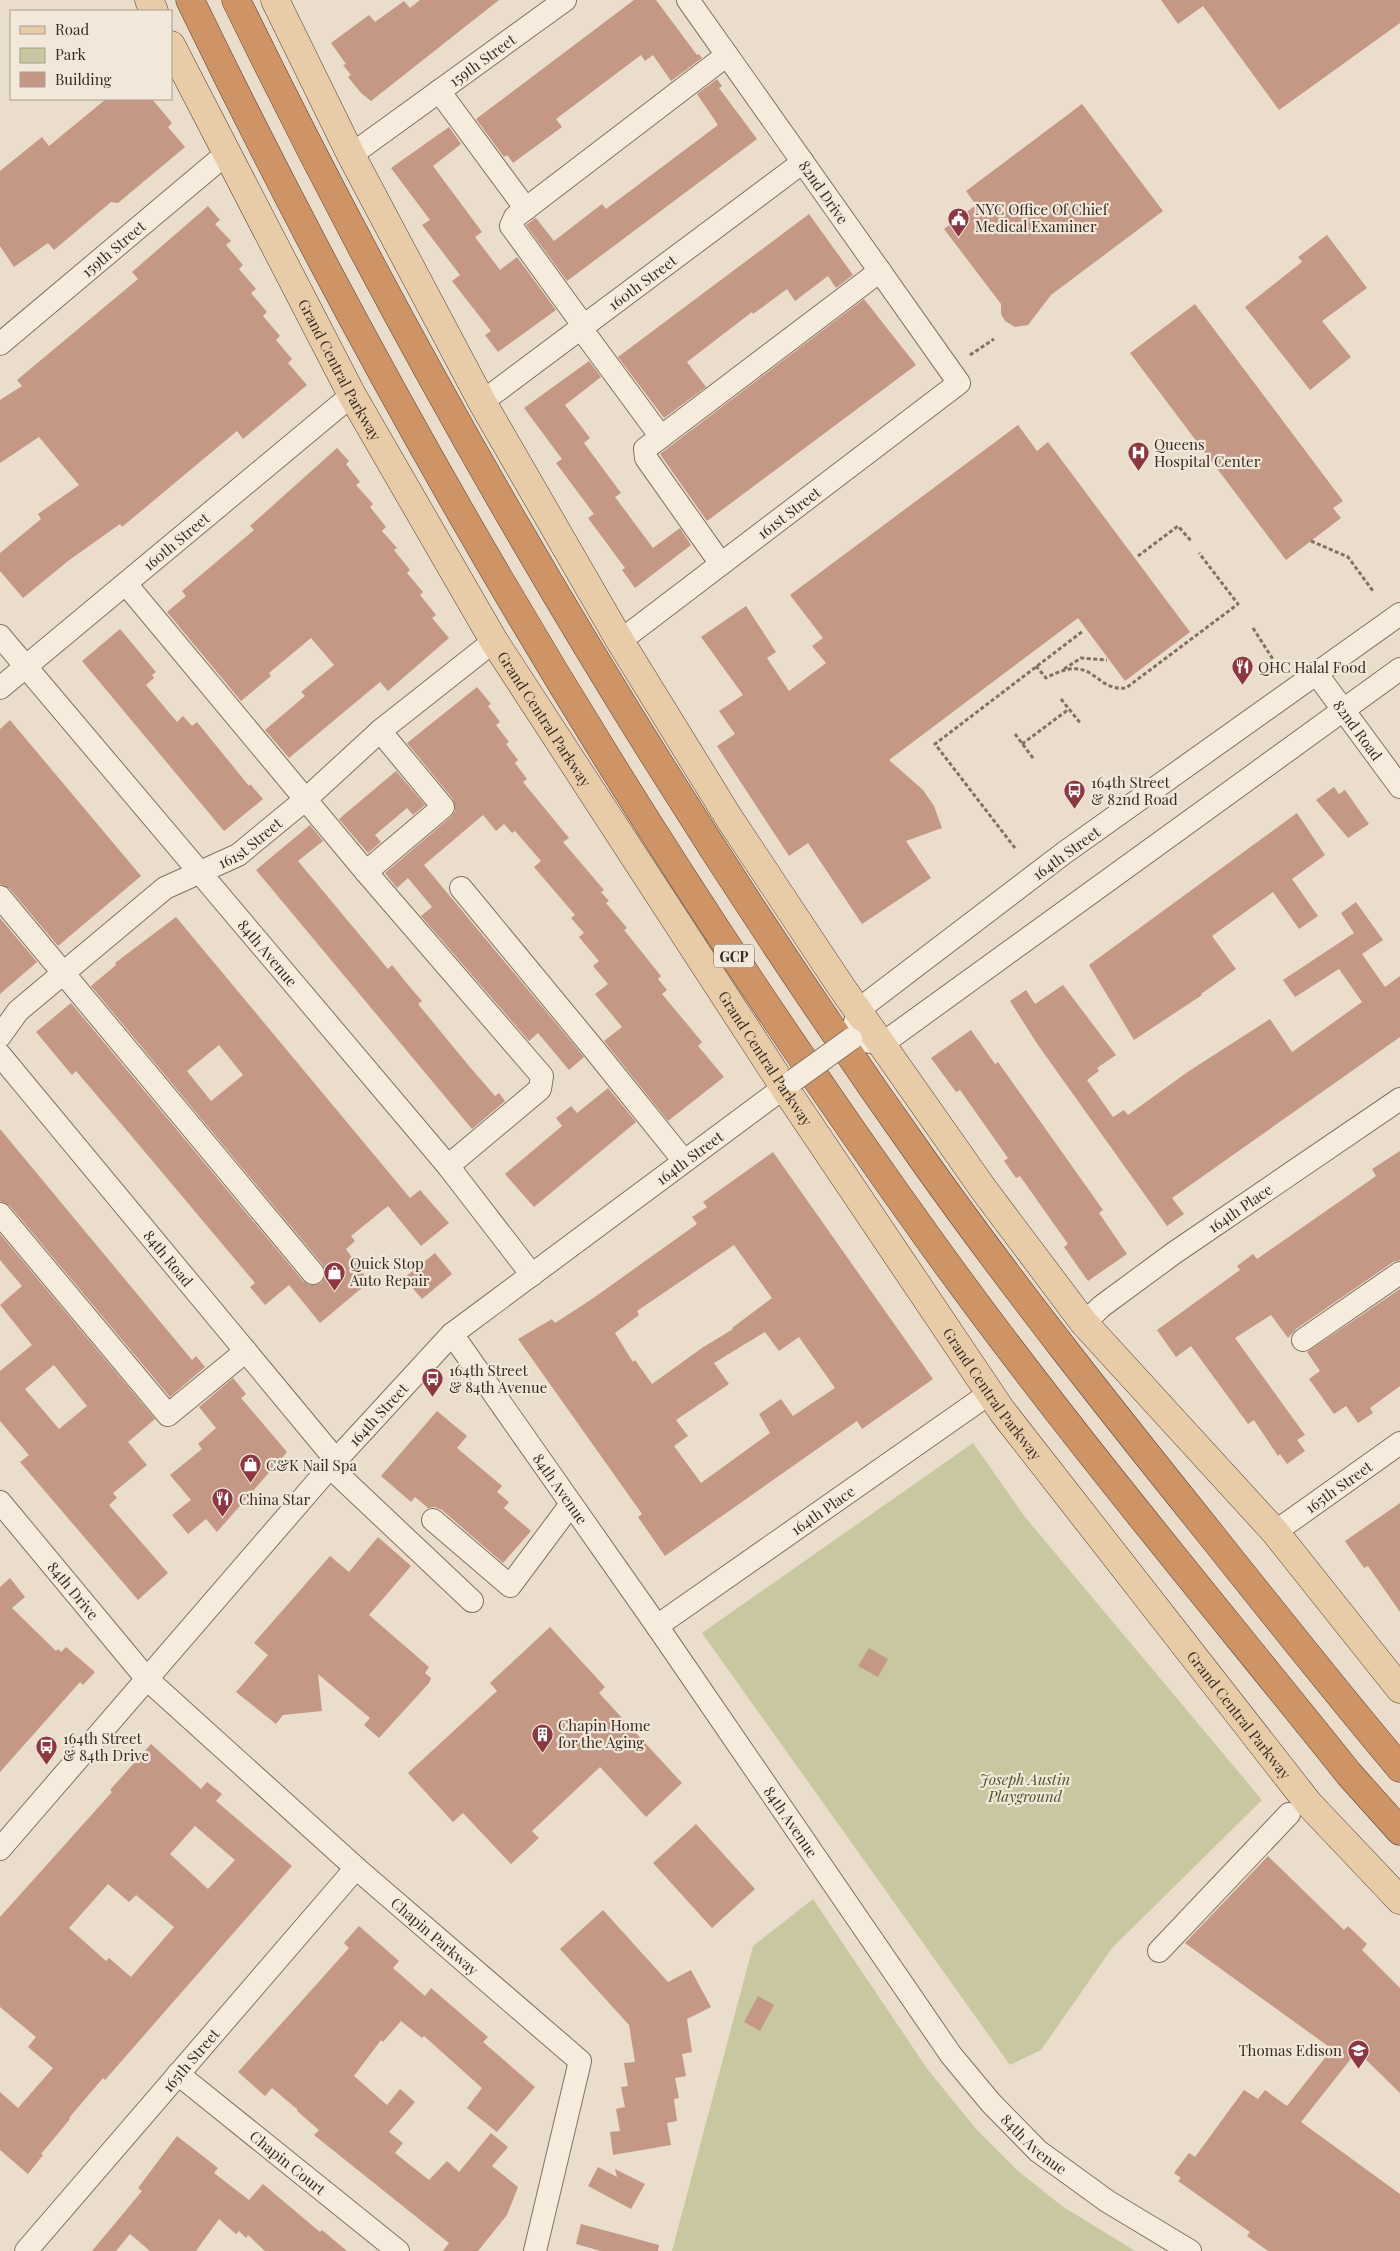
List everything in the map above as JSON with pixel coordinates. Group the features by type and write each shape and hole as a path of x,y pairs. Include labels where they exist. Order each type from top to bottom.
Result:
{"highway":[{"name":"Grand Central Parkway","path":"190,0 339,294 460,513 588,728 722,940 864,1148 1011,1351 1343,1766 1400,1831"},
{"name":"GCP","path":"236,0 374,271 536,560 594,659 776,944 926,1164 1062,1350 1400,1768"}],"main road":[{"path":"274,0 351,155 482,402 620,641 729,818 858,1010 984,1190 1084,1323 1275,1532 1400,1689"},
{"name":"Grand Central Parkway","path":"172,47 352,394 494,641 789,1084 990,1393 1309,1804 1400,1900"}],"street":[{"name":"159th Street","path":"351,155 565,0"},
{"name":"82nd Drive","path":"688,0 959,383"},
{"path":"661,437 511,226 515,217 728,56"},
{"path":"439,91 526,209"},
{"name":"159th Street","path":"0,344 226,154"},
{"name":"160th Street","path":"482,402 803,162"},
{"path":"722,564 646,458 645,449 880,271"},
{"name":"161st Street","path":"620,641 959,383"},
{"name":"160th Street","path":"0,688 352,394"},
{"path":"126,584 366,872 542,1076 540,1089 448,1166"},
{"name":"164th Street","path":"858,1010 1064,853 1400,614"},
{"name":"84th Avenue","path":"0,636 448,1166 532,1274"},
{"name":"161st Street","path":"0,1036 18,1011 165,888 200,874 238,855 306,799 380,731 494,641"},
{"path":"858,1010 851,1039 882,1044 1400,669"},
{"name":"82nd Road","path":"1316,673 1400,786"},
{"path":"366,872 443,807 380,731"},
{"path":"461,888 594,1048 684,1161"},
{"path":"0,897 313,1273"},
{"name":"164th Street","path":"0,1849 333,1464 452,1334 851,1039"},
{"name":"84th Road","path":"0,1055 246,1351 333,1464 472,1602"},
{"name":"164th Place","path":"1084,1323 1102,1306 1174,1253 1400,1099"},
{"path":"0,1214 168,1415 246,1351"},
{"path":"1303,1340 1400,1273"},
{"name":"84th Avenue","path":"452,1334 657,1626 951,2055 991,2103 1038,2150 1107,2201 1190,2251"},
{"name":"164th Place","path":"657,1626 990,1393"},
{"name":"165th Street","path":"1275,1532 1400,1443"},
{"name":"84th Drive","path":"0,1502 147,1679"},
{"path":"433,1520 510,1586 571,1504"},
{"name":"Chapin Parkway","path":"147,1679 356,1868 580,2062 535,2251"},
{"path":"1159,1951 1289,1814"},
{"name":"165th Street","path":"26,2251 356,1868"},
{"name":"Chapin Court","path":"178,2074 398,2251"}],"path":[{"path":"970,355 994,339"},
{"path":"1138,556 1178,526 1192,542"},
{"path":"1311,541 1348,557 1373,591"},
{"path":"1199,553 1238,604 1238,608"},
{"path":"1064,669 1087,671 1110,687 1126,688 1238,604"},
{"path":"1253,628 1274,661"},
{"path":"1014,848 935,744 1083,631"},
{"path":"1036,666 1046,678 1080,658 1107,660"},
{"path":"1061,699 1081,724"},
{"path":"1022,744 1069,709"},
{"path":"1015,734 1033,758"}],"green space":[{"name":"Joseph Austin Playground","path":"973,1443 1025,1517 1262,1800 1112,1948 1041,2050 1010,2065 702,1633"},
{"path":"813,1899 928,2070 977,2130 1018,2171 1062,2206 1135,2251 672,2251 753,1946"}],"building":[{"path":"420,0 499,0 371,101 361,93 348,77 351,75 343,65 346,64 331,43 369,15 375,22 404,1 410,8"},
{"path":"634,0 656,0 697,55 699,54 702,58 671,81 653,55 645,61 641,55 556,119 562,127 513,163 507,155 504,157 476,119"},
{"path":"1161,0 1400,0 1400,23 1279,110 1203,6 1178,24"},
{"path":"717,79 722,86 719,88 757,139 567,281 526,225 536,218 554,241 602,204 606,209 718,125 697,94"},
{"path":"105,100 153,100 172,123 168,127 185,147 118,203 111,202 54,250 48,243 14,267 0,246 0,171 42,137 49,146"},
{"path":"1082,104 1163,211 1051,295 1028,325 1015,327 1005,321 1001,314 1001,304 944,229 976,205 966,191"},
{"path":"449,127 461,144 433,166 482,232 475,237 500,270 517,257 556,310 498,352 485,335 491,331 452,281 460,275 422,225 430,220 391,168"},
{"path":"208,206 220,220 215,224 231,241 226,245 243,265 239,269 256,289 251,293 267,312 263,316 280,336 276,340 292,359 288,363 307,385 243,439 237,431 122,527 120,524 68,561 23,598 0,571 0,553 41,519 38,514 79,485 39,437 0,463 0,400 22,386 17,380 138,279 132,272"},
{"path":"809,214 853,275 836,288 828,276 795,301 787,289 753,314 752,312 687,362 706,387 664,418 618,357"},
{"path":"1327,235 1367,288 1322,321 1351,357 1310,390 1245,307 1302,262 1298,257"},
{"path":"864,299 916,365 707,521 660,454"},
{"path":"1195,304 1343,501 1333,508 1341,518 1286,560 1130,353"},
{"path":"589,361 601,377 565,405 590,438 584,443 621,493 615,497 653,548 680,528 691,545 635,588 622,570 625,568 588,518 594,514 556,463 562,459 524,408"},
{"path":"1018,425 1037,451 1048,442 1190,632 1125,681 1078,618 889,760 923,790 934,806 942,828 906,841 931,878 862,924 808,843 789,856 717,746 735,734 719,711 743,695 701,637 746,606 776,652 767,658 789,691 826,663 812,646 823,638 790,595"},
{"path":"337,448 349,461 346,464 360,482 356,485 373,504 370,507 386,527 382,531 397,548 394,550 410,570 407,573 423,592 420,595 436,615 432,618 449,638 388,691 380,682 289,758 265,730 305,696 301,692 334,665 311,638 269,673 271,676 241,701 167,612 186,596 182,591 254,530 250,526"},
{"path":"120,629 156,672 152,675 154,678 146,685 177,722 183,716 192,726 197,722 249,786 250,784 263,799 224,831 82,661"},
{"path":"477,687 491,704 488,706 500,722 496,725 509,742 506,744 518,760 515,763 527,779 523,782 569,838 563,842 604,890 601,892 609,901 606,903 627,928 624,930 661,976 658,979 667,990 662,994 702,1042 698,1046 724,1077 668,1121 604,1041 622,1027 595,994 608,984 593,966 599,961 579,937 584,933 571,918 575,915 534,867 541,861 515,831 512,833 504,824 496,831 483,815 424,865 584,1057 569,1070 538,1033 529,1041 421,916 432,907 408,878 397,888 385,873 451,817 455,811 453,799 407,743"},
{"path":"10,720 141,876 58,946 10,889 0,884 0,729"},
{"path":"396,771 425,805 413,815 407,808 375,835 381,842 368,853 339,819"},
{"path":"1334,787 1339,794 1345,790 1369,824 1348,838 1316,800"},
{"path":"1297,813 1325,855 1292,879 1318,916 1299,929 1273,892 1212,936 1236,969 1202,995 1134,1040 1089,965"},
{"path":"310,825 323,841 298,861 388,969 392,965 422,1001 418,1004 469,1066 495,1096 499,1093 505,1101 472,1129 256,870"},
{"path":"1356,902 1383,940 1362,954 1385,987 1400,976 1400,1037 1172,1198 1184,1214 1167,1226 1038,1045 1010,1001 1026,990 1035,1004 1063,985 1116,1055 1097,1068 1099,1071 1087,1080 1113,1117 1124,1110 1128,1115 1189,1071 1270,1019 1292,1052 1362,1002 1339,969 1295,997 1283,980 1354,933 1341,913"},
{"path":"176,917 410,1198 420,1190 449,1223 421,1246 388,1206 351,1236 355,1241 346,1249 369,1282 320,1323 289,1285 265,1305 250,1287 255,1283 76,1071 72,1075 36,1032 71,1003 303,1281 309,1285 321,1283 325,1277 323,1265 91,986 116,965 115,963","holes":["219,1045 243,1075 211,1101 187,1071"]},
{"path":"0,918 37,962 0,994"},
{"path":"971,1030 995,1064 998,1062 1103,1210 1099,1213 1127,1254 1088,1281 1064,1247 1068,1244 1020,1176 1016,1178 1004,1161 1008,1158 960,1090 956,1092 931,1058"},
{"path":"608,1088 636,1122 534,1207 505,1174 562,1126 556,1118 571,1106 577,1113"},
{"path":"0,1129 192,1360 196,1356 205,1367 170,1397 10,1206 0,1201"},
{"path":"1400,1151 1400,1260 1393,1262 1296,1329 1288,1338 1271,1315 1235,1338 1305,1435 1297,1440 1305,1451 1287,1464 1280,1454 1278,1456 1254,1420 1248,1424 1191,1346 1176,1357 1157,1330 1240,1270 1237,1266 1253,1254 1257,1259 1376,1176 1372,1169"},
{"path":"773,1152 933,1379 862,1429 857,1421 665,1556 638,1517 642,1514 518,1339 552,1319 555,1323 697,1224 692,1217 707,1207 703,1202","holes":["734,1245 772,1298 733,1329 702,1348 652,1384 635,1360 633,1362 615,1333 639,1315 637,1311","765,1332 779,1351 799,1337 835,1388 793,1416 781,1399 759,1414 770,1433 701,1483 674,1446 688,1436 676,1420 729,1384 714,1363"]},
{"path":"0,1234 155,1419 128,1442 147,1465 113,1493 117,1498 109,1505 168,1573 138,1600 20,1462 29,1455 0,1421 0,1371 32,1345 0,1305 22,1286 0,1260","holes":["54,1365 87,1406 59,1429 25,1389"]},
{"path":"435,1253 452,1274 422,1299 404,1278"},
{"path":"1400,1289 1400,1386 1370,1408 1373,1413 1358,1423 1346,1406 1334,1414 1309,1379 1320,1371 1307,1352"},
{"path":"233,1378 246,1394 241,1398 287,1452 217,1532 206,1519 188,1534 172,1515 191,1500 170,1475 202,1449 198,1444 216,1428 199,1407"},
{"path":"437,1411 467,1436 457,1448 502,1486 497,1492 509,1502 504,1508 531,1531 503,1563 442,1510 435,1507 428,1508 415,1497 411,1502 381,1476"},
{"path":"1400,1503 1400,1612 1368,1566 1364,1568 1345,1541"},
{"path":"378,1537 411,1566 369,1615 429,1667 425,1673 431,1678 429,1683 379,1738 364,1725 370,1718 318,1674 322,1711 283,1715 276,1724 236,1692 268,1655 254,1643 330,1556 349,1572"},
{"path":"10,1578 25,1597 12,1608 56,1651 58,1649 61,1652 66,1647 95,1672 83,1685 80,1682 0,1772 0,1587"},
{"name":"Chapin Home for the Aging","path":"550,1627 605,1687 599,1693 682,1783 646,1817 600,1767 532,1831 539,1838 511,1864 463,1813 453,1822 408,1773 497,1691 490,1683"},
{"path":"869,1648 888,1659 878,1677 858,1666"},
{"path":"151,1744 201,1789 207,1782 222,1794 216,1801 292,1866 105,2080 103,2078 69,2118 28,2174 0,2150 0,2092 18,2108 53,2068 28,2047 36,2037 0,2007 0,1917 112,1792 110,1790","holes":["195,1826 235,1860 208,1889 170,1854","108,1884 129,1902 136,1895 174,1927 131,1977 109,1958 106,1961 69,1928"]},
{"path":"696,1824 755,1889 712,1928 653,1863"},
{"name":"Thomas Edison","path":"1268,1856 1344,1930 1348,1926 1367,1944 1362,1950 1400,1988 1400,2093 1357,2051 1301,2122 1400,2194 1400,2251 1268,2251 1247,2236 1250,2232 1178,2181 1181,2178 1174,2173 1189,2153 1195,2157 1244,2090 1258,2099 1265,2090 1287,2106 1332,2049 1185,1943"},
{"path":"603,1910 668,1982 691,1970 711,2007 687,2019 692,2052 682,2054 686,2076 675,2078 679,2098 674,2099 677,2121 667,2123 671,2145 613,2155 610,2132 620,2131 616,2109 625,2107 621,2087 628,2086 624,2063 635,2062 629,2025 560,1949"},
{"path":"359,1926 399,1961 393,1968 425,1996 431,1988 488,2037 483,2042 535,2087 497,2132 467,2108 482,2088 424,2036 422,2038 401,2021 383,2042 381,2040 354,2076 387,2105 400,2089 415,2102 389,2132 403,2143 395,2153 429,2180 447,2161 459,2172 491,2133 508,2147 492,2166 518,2187 507,2215 478,2251 443,2251 449,2243 314,2135 319,2130 298,2110 272,2088 265,2096 238,2072 349,1948 344,1943"},
{"path":"758,1996 774,2005 760,2031 744,2022"},
{"path":"177,2136 218,2168 214,2173 249,2200 263,2184 320,2232 322,2230 347,2251 265,2251 248,2235 246,2238 239,2231 236,2234 219,2219 196,2251 150,2251 130,2234 116,2251 92,2251 142,2191 138,2188"},
{"path":"598,2167 617,2177 615,2169 645,2184 631,2209 588,2186"},
{"path":"581,2224 659,2245 658,2251 601,2251 576,2244"}],"place":[{"name":"NYC Office Of Chief Medical Examiner","path":"959,237"},
{"name":"Queens Hospital Center","path":"1138,472"},
{"name":"QHC Halal Food","path":"1242,686"},
{"name":"164th Street & 82nd Road","path":"1075,810"},
{"name":"Quick Stop Auto Repair","path":"334,1291"},
{"name":"164th Street & 84th Avenue","path":"433,1398"},
{"name":"C&K Nail Spa","path":"250,1484"},
{"name":"China Star","path":"223,1518"},
{"name":"Chapin Home for the Aging","path":"542,1753"},
{"name":"164th Street & 84th Drive","path":"47,1766"},
{"name":"Thomas Edison","path":"1358,2069"}]}
